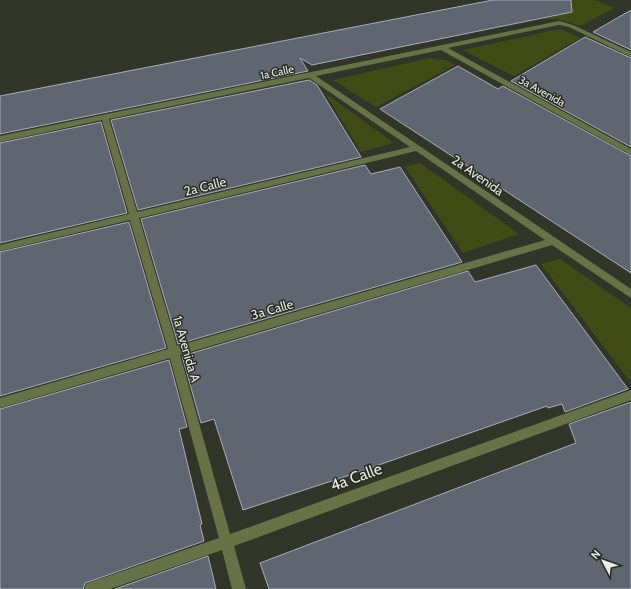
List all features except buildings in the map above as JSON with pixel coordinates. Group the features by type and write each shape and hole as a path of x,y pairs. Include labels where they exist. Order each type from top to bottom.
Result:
{"street":[{"name":"1a Calle","path":"0,140 312,76 559,23 571,26 631,55"},
{"name":"3a Avenida","path":"443,48 631,152"},
{"name":"2a Avenida","path":"312,76 631,294"},
{"name":"1a Avenida A","path":"105,118 174,353 239,589"},
{"name":"2a Calle","path":"0,248 416,148"},
{"name":"3a Calle","path":"0,404 552,241"},
{"name":"4a Calle","path":"91,589 226,542 631,395"}],"green space":[{"path":"523,0 596,0 614,8 581,26 557,19 544,19"},
{"path":"559,29 580,38 514,76 463,50"},
{"path":"430,58 446,60 455,65 376,107 333,80"},
{"path":"325,93 394,143 361,152"},
{"path":"420,163 519,234 463,253 405,167"},
{"path":"560,259 631,308 631,379 629,380 541,264"}]}
